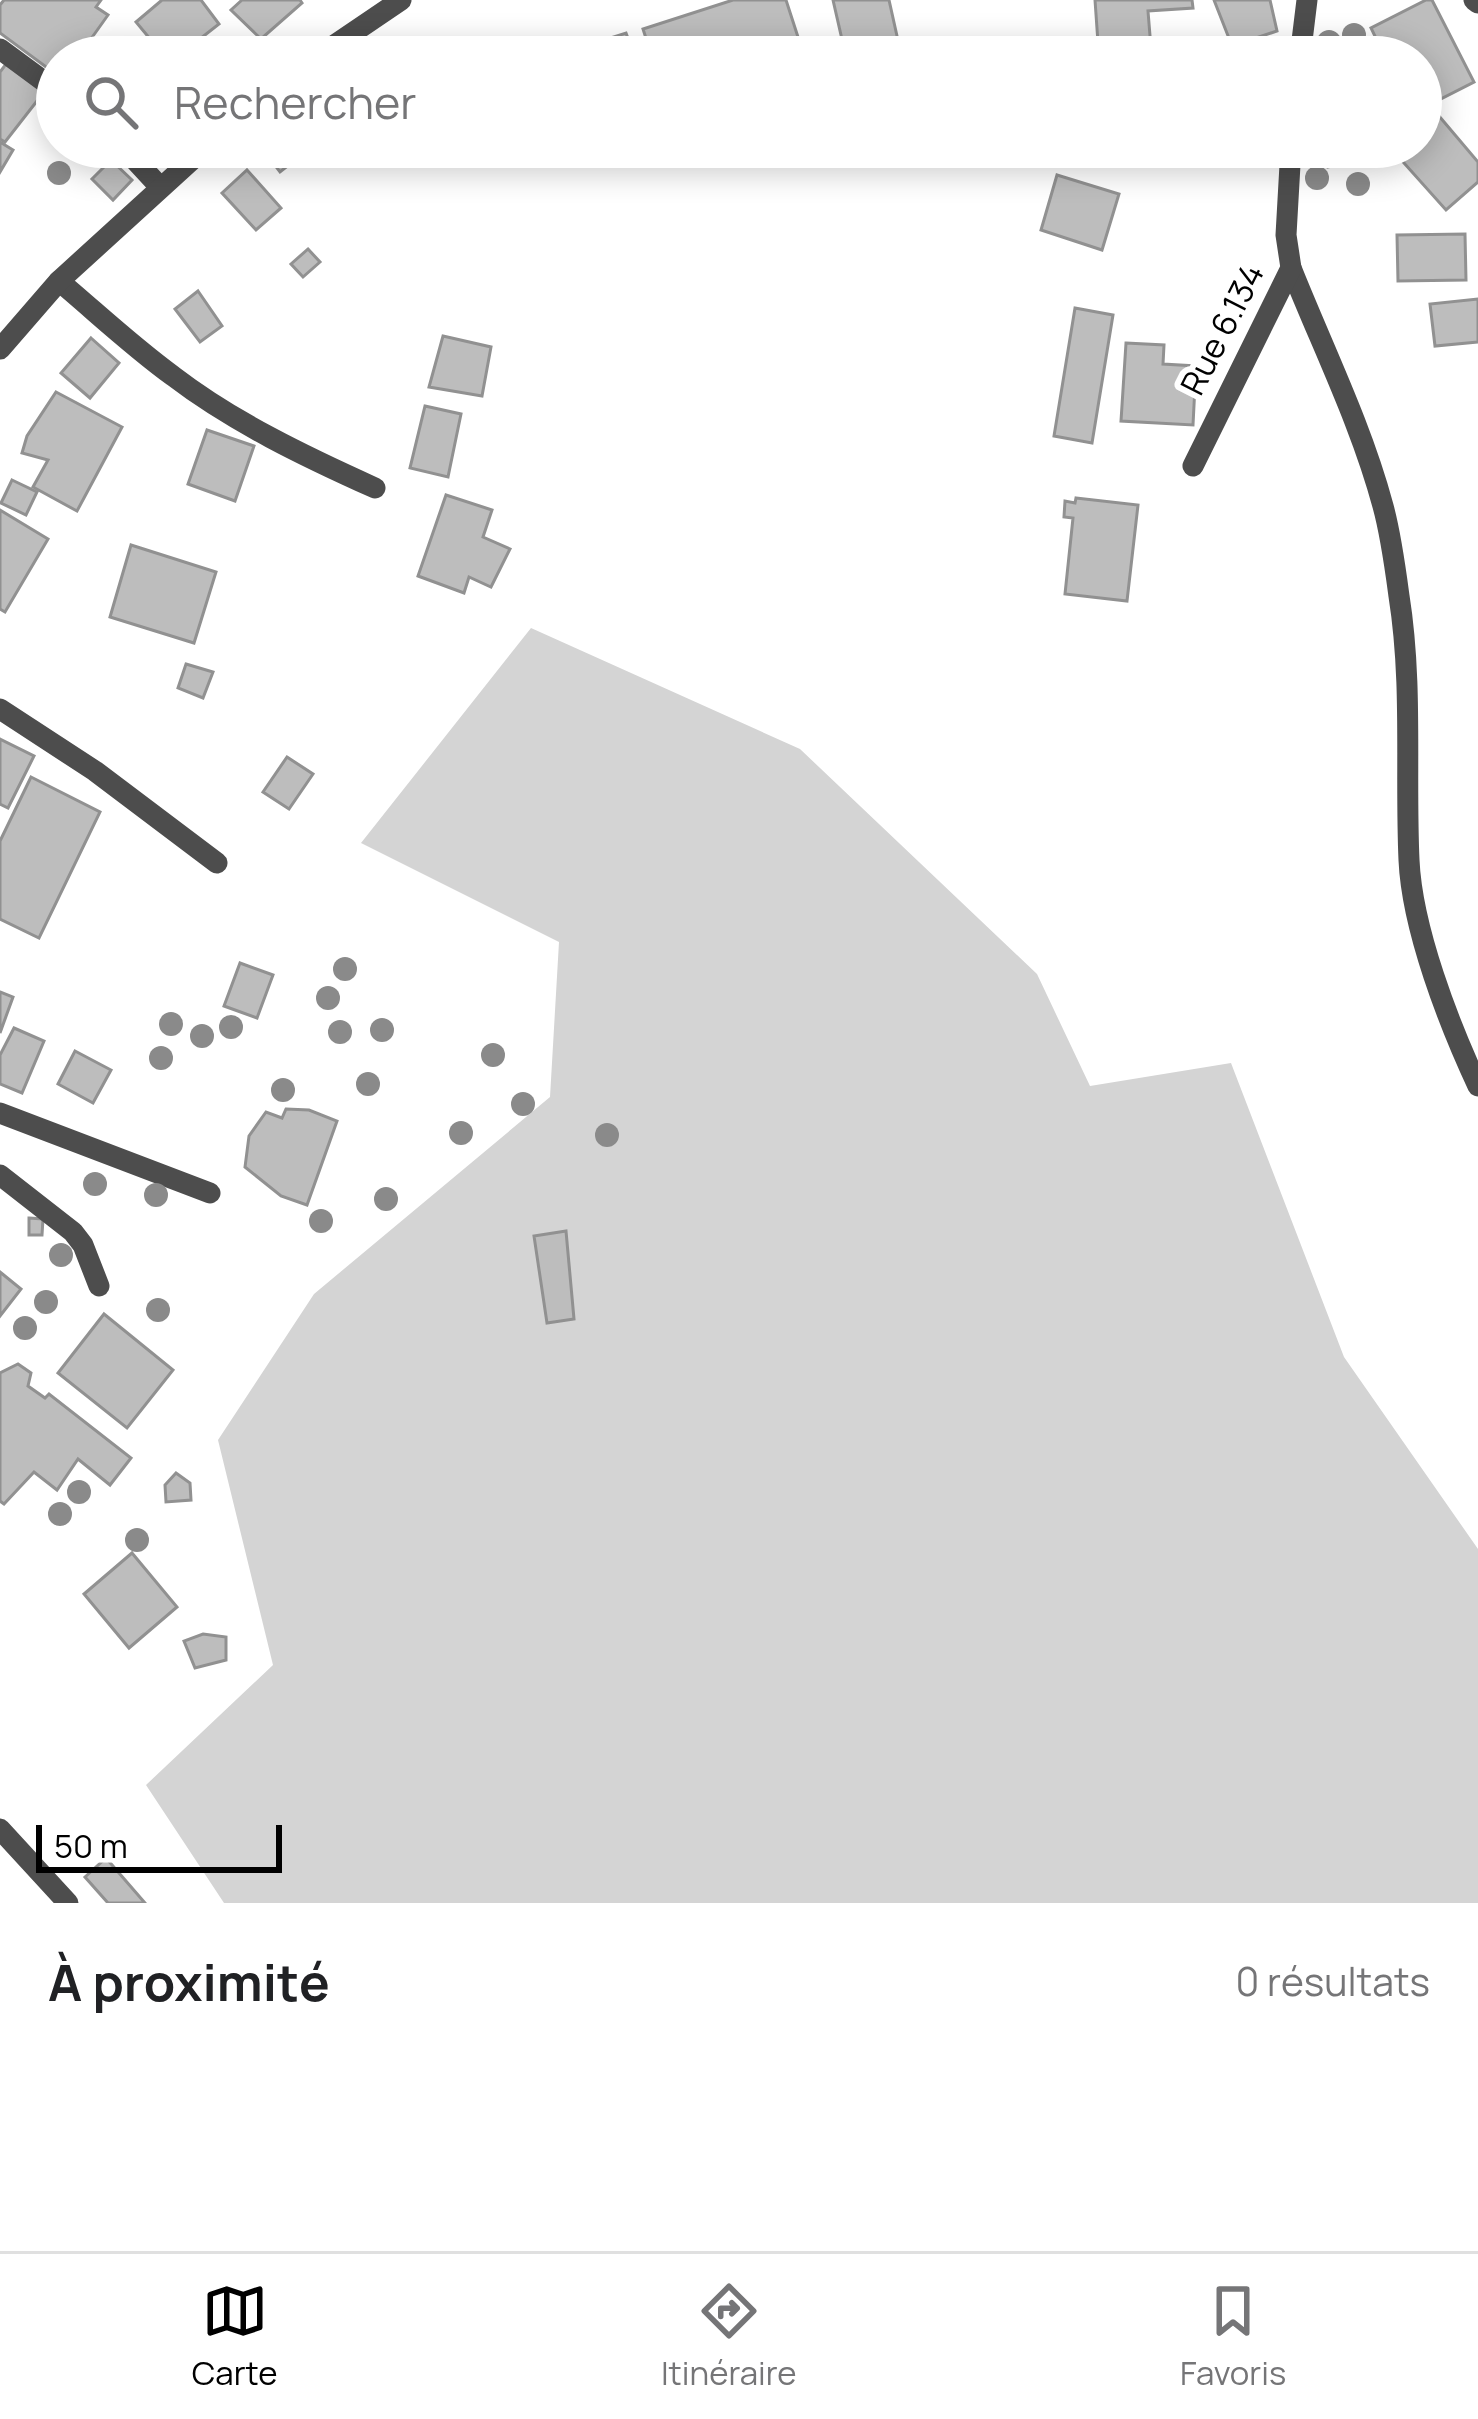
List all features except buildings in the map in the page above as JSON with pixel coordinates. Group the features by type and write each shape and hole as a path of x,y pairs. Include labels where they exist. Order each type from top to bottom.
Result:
{"street":[{"path":"348,36 401,0"},
{"path":"1303,36 1307,0"},
{"path":"0,49 36,76"},
{"path":"142,168 160,187"},
{"path":"0,349 59,281 182,168"},
{"name":"Rue 6.134","path":"1193,466 1291,268 1286,235 1290,168"},
{"path":"1291,268 1354,418 1384,507 1400,601 1410,710 1409,863 1416,913 1461,1050 1478,1086"},
{"path":"59,281 214,404 321,464 375,488"},
{"path":"0,709 95,771 218,863"},
{"path":"0,1113 210,1193"},
{"path":"0,1174 74,1232 99,1286"},
{"path":"0,1829 68,1903"}],"shaded area":[{"path":"531,628 800,749 1037,974 1090,1086 1231,1063 1344,1357 1478,1549 1478,1903 224,1903 146,1785 273,1665 218,1440 314,1294 550,1097 559,942 361,843"}]}
